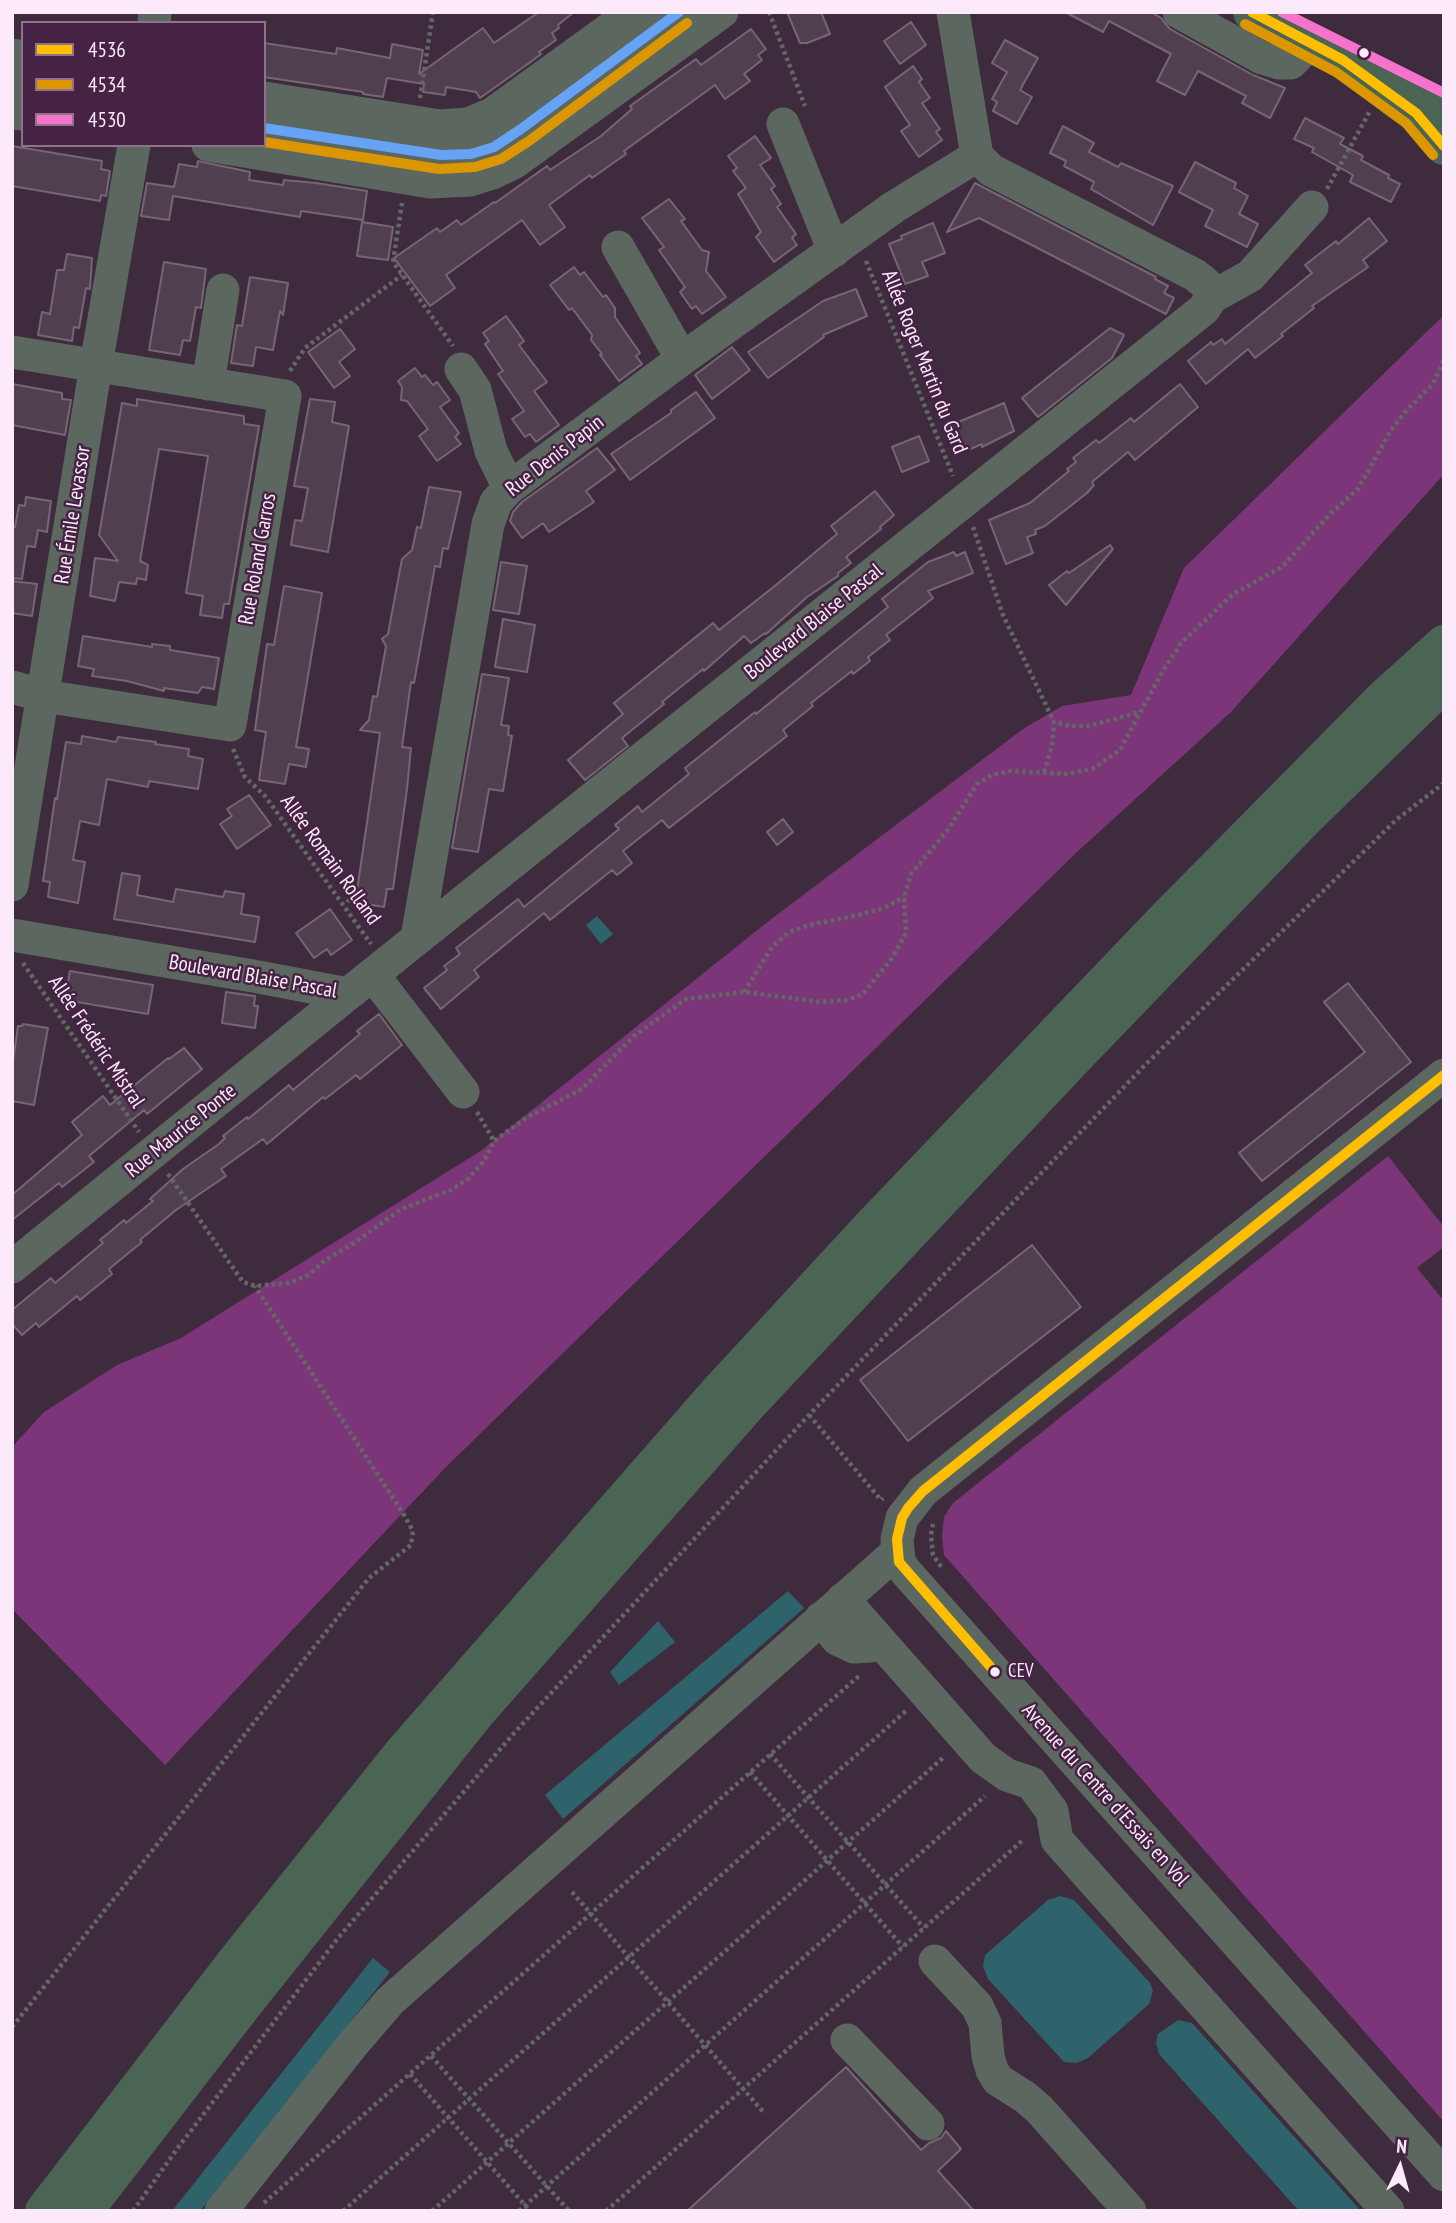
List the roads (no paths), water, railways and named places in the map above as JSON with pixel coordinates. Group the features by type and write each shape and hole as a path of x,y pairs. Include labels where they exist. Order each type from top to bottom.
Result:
{"main road":[{"path":"1252,12 1444,109"},
{"path":"1343,60 1416,113 1444,146"},
{"path":"873,1224 1126,935 1444,615"},
{"path":"44,2211 237,1960 401,1755 716,1395 873,1224 1166,919 1384,698 1444,644"},
{"path":"84,2211 234,2016 475,1713 750,1402 1071,1061 1305,818 1444,683"},
{"path":"1305,818 1364,786 1444,716"}],"street":[{"path":"266,98 440,126 468,124 492,114 633,12"},
{"path":"266,128 441,155 471,154 494,147 521,129 679,12"},
{"path":"220,147 430,182 470,180 515,162 722,12"},
{"path":"953,12 978,156 991,170 1195,275 1205,283 1212,297"},
{"path":"1178,12 1262,58 1279,63 1291,63 1310,43"},
{"path":"795,118 845,243"},
{"name":"Rue Émile Levassor","path":"12,885 134,147"},
{"name":"Rue Denis Papin","path":"418,938 488,524 496,502 509,488 682,359 894,208 978,156"},
{"name":"Boulevard Blaise Pascal","path":"16,947 369,978 964,503 1204,309 1212,297 1250,276 1312,208"},
{"path":"618,247 682,359"},
{"path":"12,352 208,384 223,290"},
{"path":"461,369 475,390 491,452 509,488"},
{"name":"Rue Roland Garros","path":"44,696 230,725 285,396 208,384"},
{"path":"12,687 44,696"},
{"path":"369,978 463,1092"},
{"name":"Rue Maurice Ponte","path":"12,1267 369,978"},
{"path":"221,2211 390,2001 897,1552 899,1526 908,1508 923,1491 1444,1075"},
{"name":"Avenue du Centre d'Essais en Vol","path":"897,1552 900,1562 913,1580 1444,2175"},
{"path":"832,1608 874,1654 983,1758 1007,1775 1031,1783 1052,1811 1057,1840 1388,2211"},
{"path":"936,1961 977,2006 985,2023 988,2056 998,2080 1039,2109 1130,2211"},
{"path":"847,2040 928,2124"}],"water":[{"path":"597,916 613,934 601,944 586,925"},
{"path":"788,1591 804,1608 563,1819 545,1795"},
{"path":"658,1621 675,1642 619,1685 610,1672"},
{"path":"1060,1896 1074,1900 1150,1983 1153,1991 1149,2004 1088,2058 1077,2063 1064,2062 988,1979 983,1966 985,1955 1048,1900"},
{"path":"373,1958 390,1972 200,2211 172,2211"},
{"path":"1178,2020 1192,2023 1361,2211 1299,2211 1159,2054 1156,2043 1158,2034"}],"place":[{"name":"CEV","path":"995,1672"}]}
